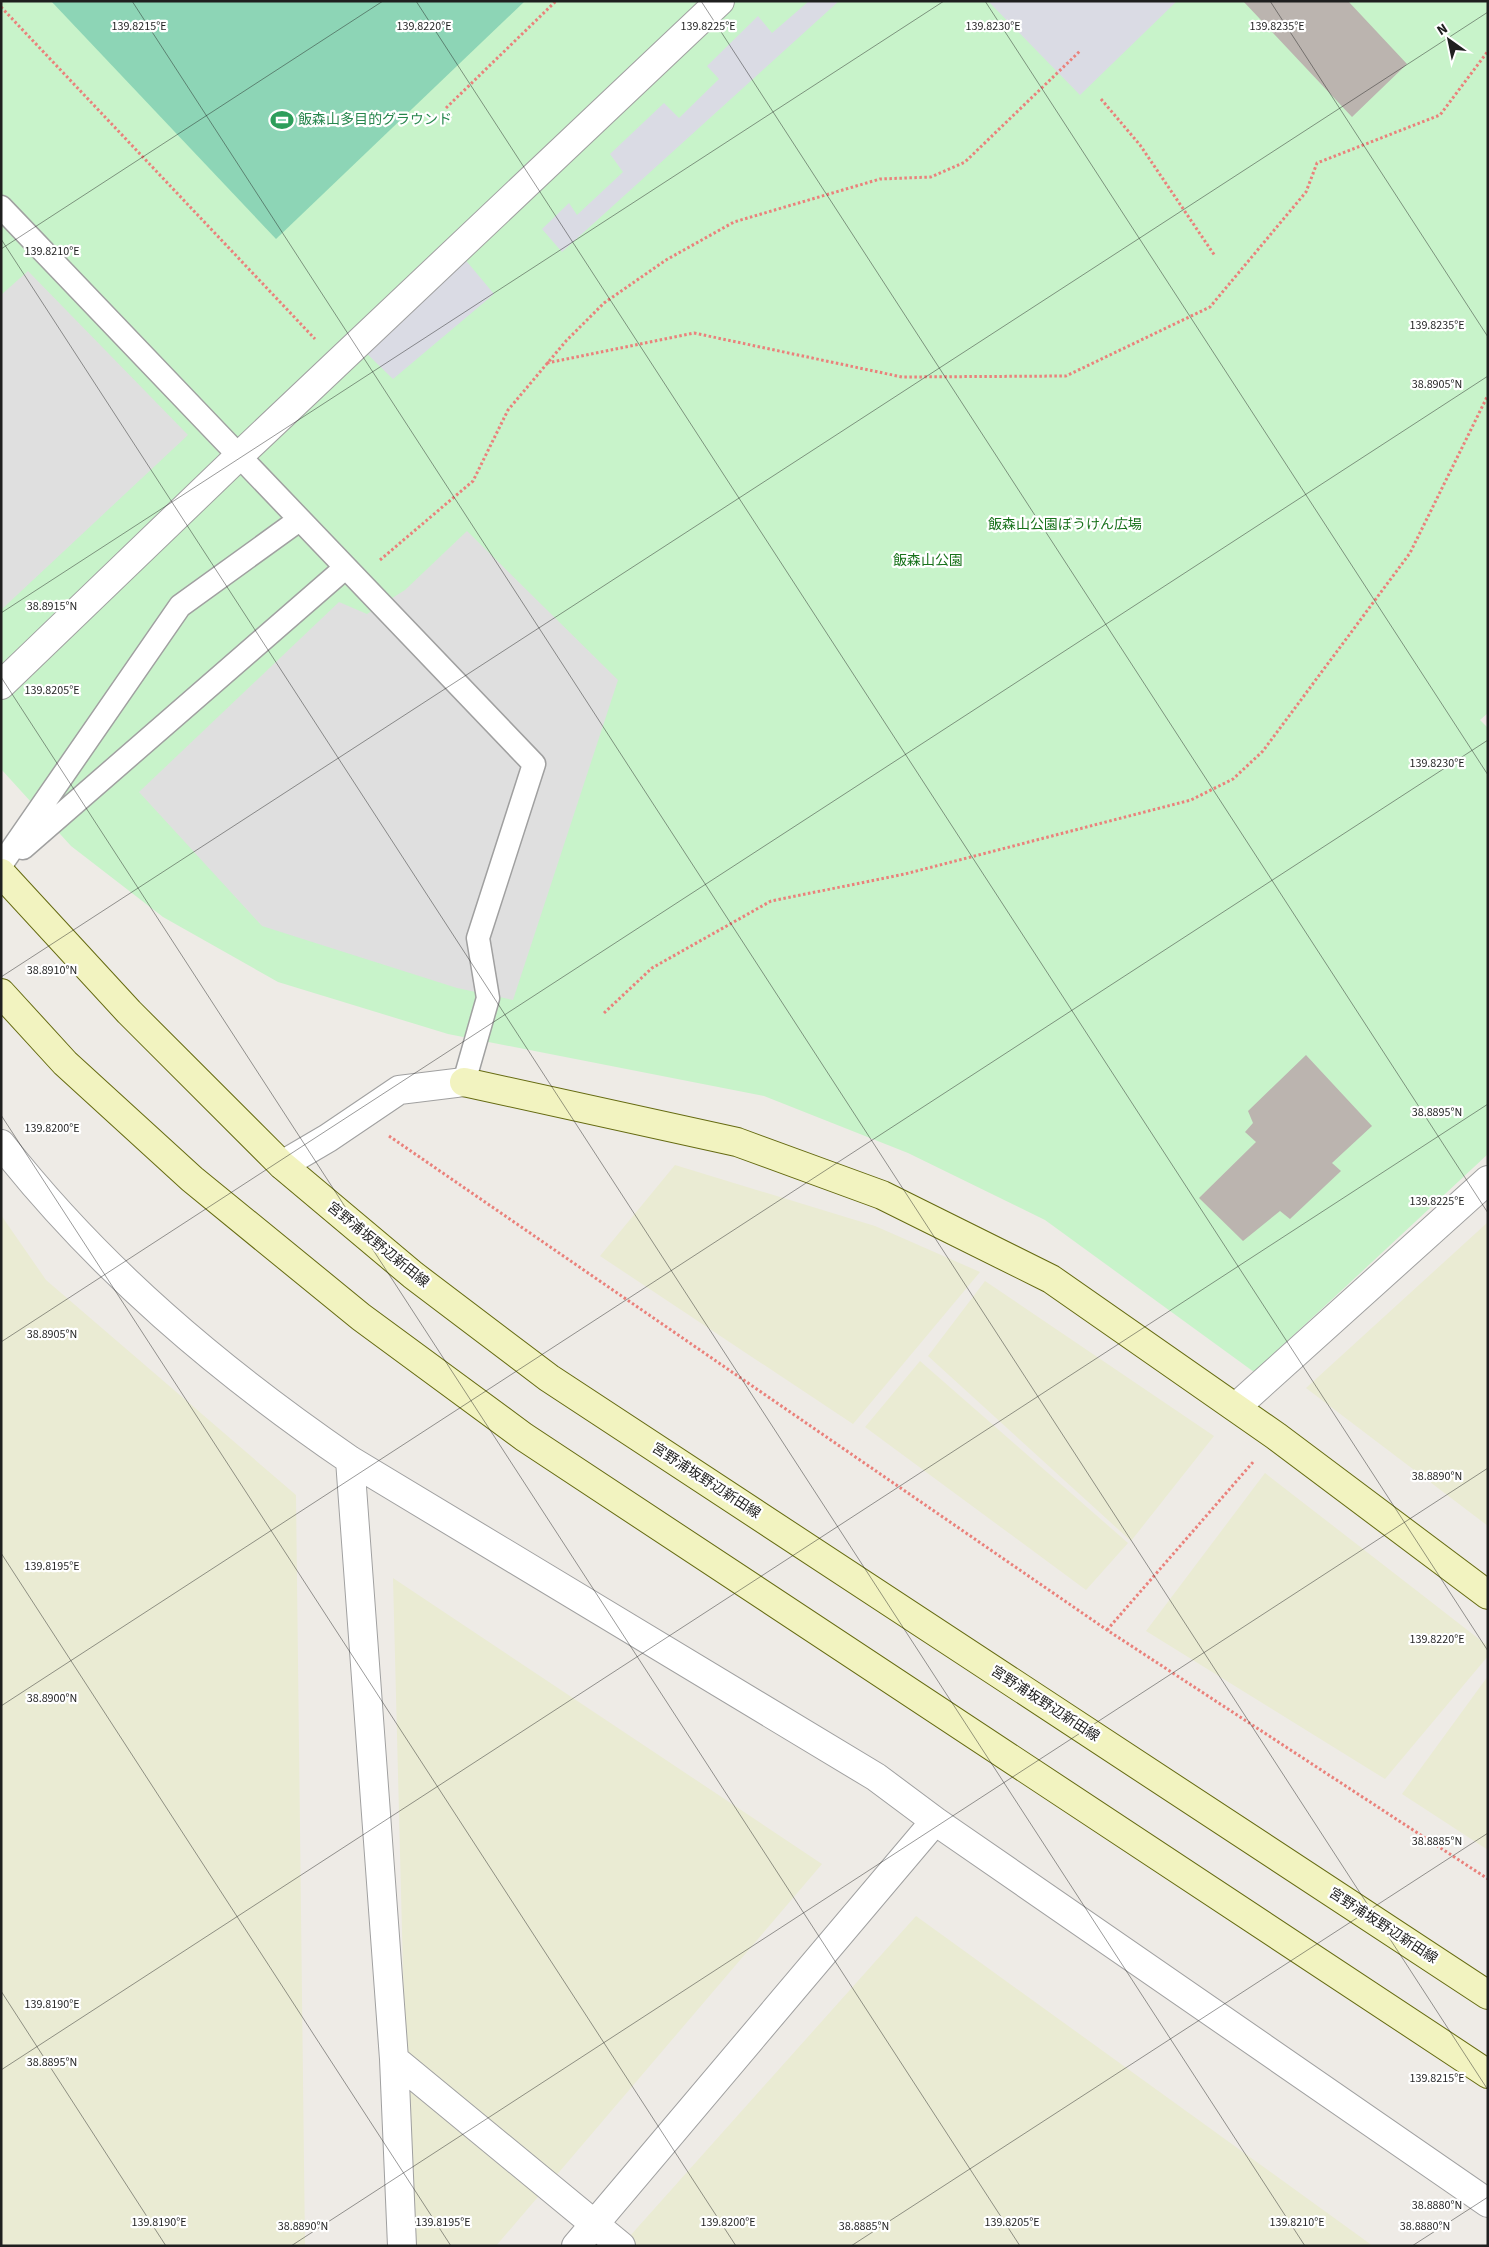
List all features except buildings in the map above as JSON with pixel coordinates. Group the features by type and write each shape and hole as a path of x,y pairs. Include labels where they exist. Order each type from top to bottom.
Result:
{"main road":[{"name":"宮野浦坂野辺新田線","path":"1,873 129,1012 282,1165 414,1275 549,1378 1488,1995"},
{"path":"1,994 66,1063 192,1179 361,1317 524,1437 1488,2074"},
{"path":"464,1082 737,1142 882,1195 1051,1280 1236,1407 1488,1595"}],"street":[{"path":"1,685 240,455 720,1"},
{"path":"282,1165 399,1090 464,1082"},
{"path":"1,1144 44,1196 131,1286 191,1341 261,1398 350,1460 876,1777 935,1821 1488,2203"},
{"path":"1236,1407 1488,1180"},
{"path":"350,1460 394,2059 402,2246"},
{"path":"576,2246 935,1821"},
{"path":"394,2059 621,2246"}],"lane":[{"path":"1,207 534,764 478,938 488,998 464,1082"},
{"path":"1,866 180,606 299,520"},
{"path":"1,866 345,568"}],"path":[{"path":"446,108 556,1"},
{"path":"1,7 338,363"},
{"path":"345,568 380,560 473,481 508,410 566,341 604,303 666,260 734,222 880,179 931,177 965,162 1080,50"},
{"path":"547,363 694,333 902,377 1066,376 1210,307 1306,192 1317,163 1440,115 1488,51"},
{"path":"1101,99 1140,145 1215,256"},
{"path":"604,1014 652,968 771,901 905,874 1191,800 1233,780 1263,751 1410,553 1488,395"},
{"path":"360,1116 1107,1630 1488,1879"},
{"path":"1107,1630 1276,1436"}],"green space":[{"name":"飯森山公園","path":"1,1 1488,1 1488,713 1480,720 1488,728 1488,1154 1254,1372 1045,1220 908,1153 764,1096 448,1034 278,982 163,917 71,846 1,769"},
{"name":"飯森山多目的グラウンド","path":"51,1 525,1 276,239"},
{"path":"675,1165 875,1226 980,1272 853,1424 600,1256"},
{"path":"1,1215 46,1280 296,1495 305,2246 1,2246"},
{"path":"1488,1222 1488,1526 1306,1388"},
{"path":"985,1281 1214,1436 1131,1541 928,1356"},
{"path":"920,1361 1128,1543 1086,1590 865,1427"},
{"path":"1265,1473 1488,1646 1488,1656 1385,1779 1146,1631"},
{"path":"393,1578 822,1864 496,2246 410,2246"},
{"path":"1488,1676 1488,1850 1402,1794"},
{"path":"916,1916 1373,2246 621,2246"}],"shaded area":[{"path":"809,1 839,1 562,252 542,229 569,203 577,215 623,172 610,154 664,103 679,118 719,79 707,66 758,16 772,33"},
{"path":"988,1 1177,1 1080,95"},
{"path":"463,257 494,294 393,379 361,348"},
{"path":"28,271 188,435 1,610 1,295"},
{"path":"467,531 618,680 513,1000 457,988 262,926 139,792 339,602 367,614 405,590"}],"place":[{"name":"飯森山多目的グラウンド","path":"282,120"}],"park label":[{"name":"飯森山公園ぼうけん広場","path":"1065,525"}]}
